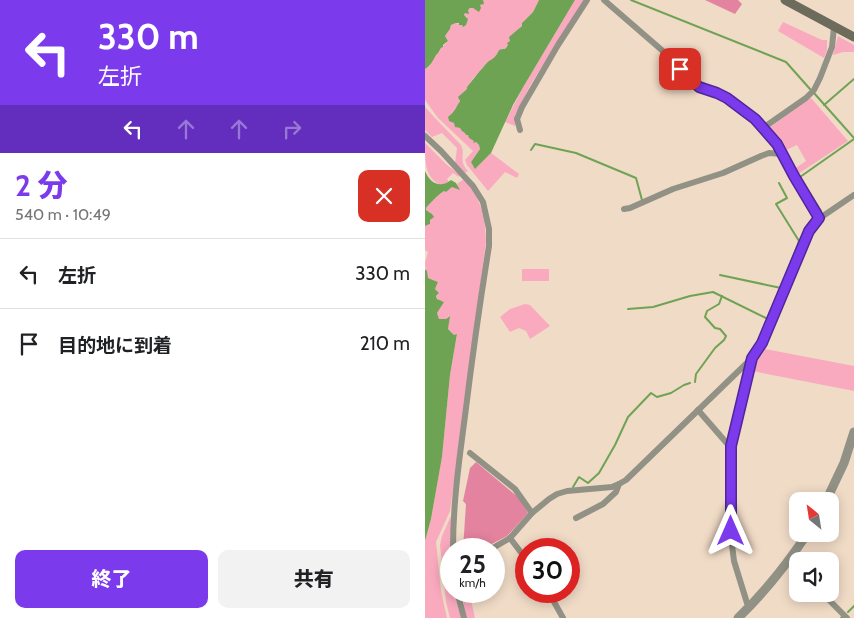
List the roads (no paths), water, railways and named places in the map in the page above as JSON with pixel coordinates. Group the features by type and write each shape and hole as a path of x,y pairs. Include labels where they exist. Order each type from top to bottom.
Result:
{"main road":[{"path":"788,1 854,37"}],"street":[{"path":"520,130 517,119 523,107 558,45 587,0"},
{"path":"604,0 664,52 699,87 727,98 755,119 777,144 819,218"},
{"path":"763,128 806,98 814,90 832,47 834,27"},
{"path":"425,136 441,150 473,186 483,202 489,229 489,246 472,357 455,490 453,538"},
{"path":"624,209 673,189 723,173 769,153 783,154"},
{"path":"505,542 532,513 561,492 604,488 626,480 752,358 762,343 809,231 819,218 854,195"},
{"path":"749,607 734,561 731,537 731,448 752,358"},
{"path":"698,410 731,448"},
{"path":"830,492 844,463 854,432"},
{"path":"470,453 515,489 532,513"},
{"path":"576,518 603,504 616,492 619,484"},
{"path":"510,538 515,545"},
{"path":"738,618 765,591 801,542"},
{"path":"831,602 847,618"},
{"path":"460,603 464,618"},
{"path":"555,603 563,618"}],"waterway":[{"path":"631,0 786,62 810,89"},
{"path":"824,105 854,79"},
{"path":"814,93 854,138"},
{"path":"821,211 800,177 854,139"},
{"path":"531,150 535,144 576,153 636,178 642,200"},
{"path":"720,275 781,288 799,241 776,204 787,198 779,183"},
{"path":"628,309 653,307 690,296 713,292 768,319"},
{"path":"695,382 696,374 726,336 705,317 707,311 719,304 722,296"},
{"path":"573,487 579,477 588,483 599,473 628,417 651,393 657,397 671,393 690,383"},
{"path":"848,612 854,606"}]}
